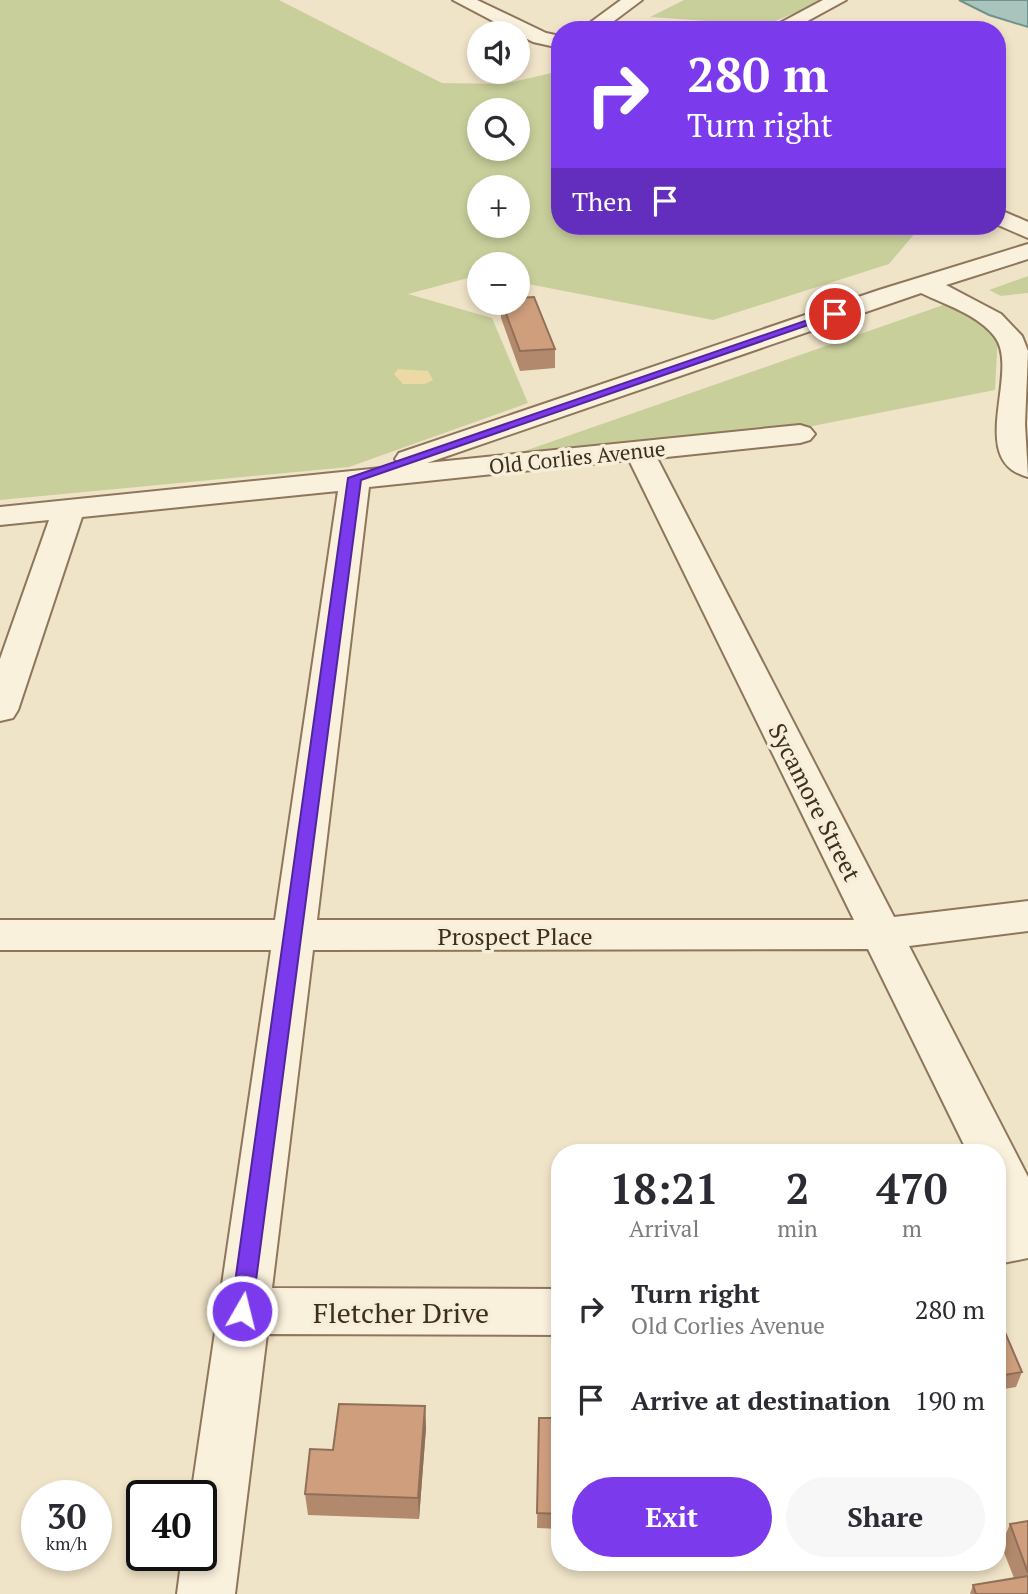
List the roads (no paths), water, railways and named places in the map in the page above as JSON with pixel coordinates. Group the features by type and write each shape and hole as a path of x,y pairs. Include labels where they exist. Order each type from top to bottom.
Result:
{"street":[{"path":"462,0 511,26 551,40"},
{"path":"602,21 633,0"},
{"path":"794,21 837,0"},
{"path":"1006,220 1028,231"},
{"name":"Old Corlies Avenue","path":"355,478 923,284 1028,251"},
{"path":"923,284 988,317 1009,335 1018,351 1014,451 1028,468"},
{"name":"Old Corlies Avenue","path":"0,516 800,434"},
{"name":"Sycamore Street","path":"639,452 987,1144"},
{"path":"205,1594 355,478"},
{"path":"0,710 69,509"},
{"name":"Prospect Place","path":"0,935 833,936 1028,916"},
{"path":"1006,1181 1028,1226"},
{"path":"1006,1241 1028,1237"},
{"name":"Fletcher Drive","path":"242,1311 551,1312"}],"water":[{"path":"959,0 1028,0 1028,27 989,15"}]}
